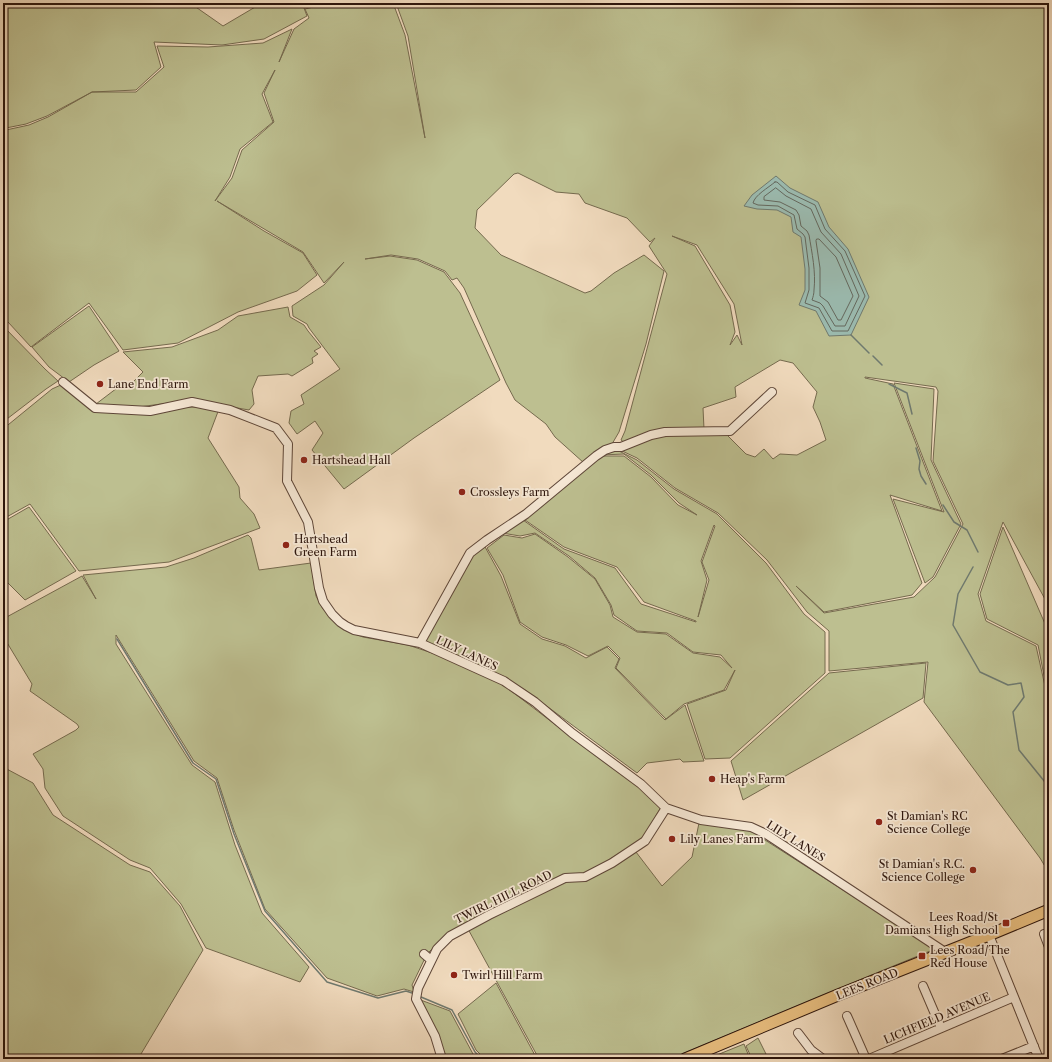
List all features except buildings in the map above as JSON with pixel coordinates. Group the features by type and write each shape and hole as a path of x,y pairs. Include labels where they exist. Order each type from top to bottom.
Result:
{"main road":[{"name":"LEES ROAD","path":"685,1059 838,995 1049,910"}],"street":[{"name":"LILY LANES","path":"63,382 95,408 150,411 192,402 230,410 276,428 288,444 287,482 308,522 319,588 323,601 340,622 354,630 420,643 504,682 535,702 572,733 640,784 666,808 701,820 751,827 766,834 945,952"},
{"path":"420,643 470,553 526,514 596,456 605,450 614,447 621,447 651,435 666,432 730,431 772,392"},
{"name":"TWIRL HILL ROAD","path":"442,1059 435,1036 416,999 418,988 437,949 450,936 489,915 565,878 585,877 612,863 645,841 666,808"},
{"path":"1044,934 1049,947"},
{"path":"989,935 1039,1059"},
{"path":"424,954 431,960"},
{"path":"923,986 941,1028"},
{"name":"LICHFIELD AVENUE","path":"868,1059 1014,997"},
{"path":"847,1016 868,1059"},
{"path":"798,1033 811,1050 823,1059"},
{"path":"1002,1059 1034,1046"}],"green space":[{"path":"3,3 190,3 223,26 262,3 327,3 304,8 307,16 264,39 222,45 154,42 161,67 136,90 92,92 47,116 26,124 6,128 3,126"},
{"path":"331,3 393,3 405,35 425,138 408,36 396,3 1049,3 1049,605 1003,522 978,594 986,621 1036,646 1049,711 1049,873 1040,858 924,702 928,662 829,671 829,631 807,612 767,560 718,513 675,488 637,458 620,450 654,436 726,434 746,454 755,457 764,449 773,459 780,454 797,455 826,440 813,407 817,392 793,363 780,360 735,387 736,397 703,408 704,429 662,429 625,443 621,440 625,431 667,274 649,246 655,238 650,242 627,218 585,203 579,194 556,192 518,173 514,174 477,210 475,228 501,255 585,293 591,291 614,273 644,255 664,271 646,344 619,432 612,444 584,463 555,437 546,424 515,400 464,288 457,278 452,280 445,271 418,259 391,255 365,259 390,256 417,260 444,272 460,293 500,380 414,438 344,489 312,450 323,433 315,421 297,434 289,423 291,411 304,404 301,395 340,369 307,324 293,316 292,306 324,285 344,262 324,283 303,252 217,201 264,231 303,253 317,275 297,291 238,312 178,343 123,350 89,303 31,347 8,322 3,319 3,129 6,130 29,125 48,117 92,92 136,92 164,67 157,46 208,47 263,43 292,29 279,62 294,29 309,18 305,9","holes":["275,70 264,93 274,122 242,150 232,178 215,201 230,177 240,149 273,122 262,94","672,236 697,245 734,304 742,345 737,335 730,345 735,332 730,305 695,246","865,378 936,387 938,391 933,461 963,524 935,577 914,597 824,613 796,586 824,612 912,595 922,583 890,495 942,511 893,384"]},
{"path":"89,306 119,351 94,365 69,382 49,367 32,347"},
{"path":"288,307 290,317 304,325 321,347 314,351 318,354 312,358 313,363 292,376 288,374 258,376 252,390 254,404 249,410 191,400 131,408 96,404 121,385 127,388 143,372 123,352 172,347 218,330 238,316"},
{"path":"3,326 58,381 3,422"},
{"path":"894,383 934,389 931,460 961,524 933,577 925,583 893,499 944,512"},
{"path":"63,384 93,411 194,407 219,409 208,438 239,487 240,498 254,514 260,528 169,562 79,571 30,504 3,519 3,429 52,389"},
{"path":"617,450 637,460 674,489 717,514 766,563 804,614 825,632 825,673 730,758 705,759 687,704 726,690 735,670 724,690 684,704 666,719 616,668 620,658 608,646 588,656 566,645 542,637 520,622 503,575 487,548 504,535 522,538 535,534 568,557 595,579 610,605 613,617 637,632 666,634 693,653 720,657 732,668 721,655 693,652 667,633 637,631 614,615 611,605 595,578 569,556 535,533 520,536 502,533 523,520 564,549 615,568 641,604 696,622 644,602 617,567 564,547 525,520 600,456 624,456 651,477 678,505 697,515 679,503 651,475 624,454 601,455","holes":["714,525 715,526 702,562 709,580 698,617 707,580 701,561"]},
{"path":"29,507 76,571 25,600 3,578 3,522"},
{"path":"1003,527 1049,633 1049,701 1038,645 987,619 980,594"},
{"path":"248,535 251,538 259,570 311,563 316,596 323,609 342,628 363,637 408,645 474,667 506,687 565,732 626,775 661,807 646,833 639,841 586,874 564,876 447,934 427,954 412,985 414,992 404,989 377,996 327,978 265,909 234,830 217,778 194,761 116,635 116,644 192,765 215,782 235,845 262,913 309,967 300,982 206,948 181,904 150,868 130,860 63,816 45,788 43,769 33,754 79,727 77,724 30,691 32,684 3,636 3,619 82,576 96,599 83,575 166,567 194,558"},
{"path":"484,545 501,576 520,624 542,639 565,646 586,658 607,647 619,659 615,668 665,720 685,705 704,761 683,762 680,759 647,763 637,773 525,690 427,642 426,639 471,557"},
{"path":"926,663 923,698 743,800 731,761 829,673"},
{"path":"3,767 33,783 53,815 130,865 150,872 180,906 203,950 138,1059 3,1059"},
{"path":"699,823 751,831 935,949 670,1059 539,1059 468,929 565,881 585,879 615,866 636,852 662,886 692,857"},
{"path":"496,983 537,1059 485,1059 476,1050 458,1014"},
{"path":"418,999 450,1011 473,1054 479,1059 444,1059"},
{"path":"758,1038 768,1058 770,1059 752,1059 746,1046"},
{"path":"744,1044 750,1059 707,1059"}],"water":[{"path":"776,176 790,188 818,202 829,227 848,249 869,297 851,335 829,336 816,311 799,305 805,290 805,269 801,237 793,232 791,217 777,210 757,209 744,206 752,195"}],"waterway":[{"path":"851,335 869,353"},
{"path":"873,356 882,365"},
{"path":"889,384 907,393 912,414"},
{"path":"916,448 920,461 919,469 926,484"},
{"path":"943,505 954,522 967,530 978,552"},
{"path":"973,567 958,594 953,625 980,672 1008,685 1021,683 1024,697 1013,712 1019,750 1049,787"},
{"path":"117,639 193,763 216,779 234,834 265,911 327,982 378,998 406,991 412,993"},
{"path":"421,997 452,1010 475,1052 482,1059"}],"place":[{"name":"Lane End Farm","path":"100,384"},
{"name":"Hartshead Hall","path":"304,460"},
{"name":"Crossleys Farm","path":"462,492"},
{"name":"Hartshead Green Farm","path":"286,545"},
{"name":"Heap's Farm","path":"712,779"},
{"name":"St Damian's RC Science College","path":"879,822"},
{"name":"Lily Lanes Farm","path":"672,839"},
{"name":"St Damian's R.C. Science College","path":"973,870"},
{"name":"Lees Road/St Damians High School","path":"1006,923"},
{"name":"Lees Road/The Red House","path":"922,956"},
{"name":"Twirl Hill Farm","path":"454,975"}]}
